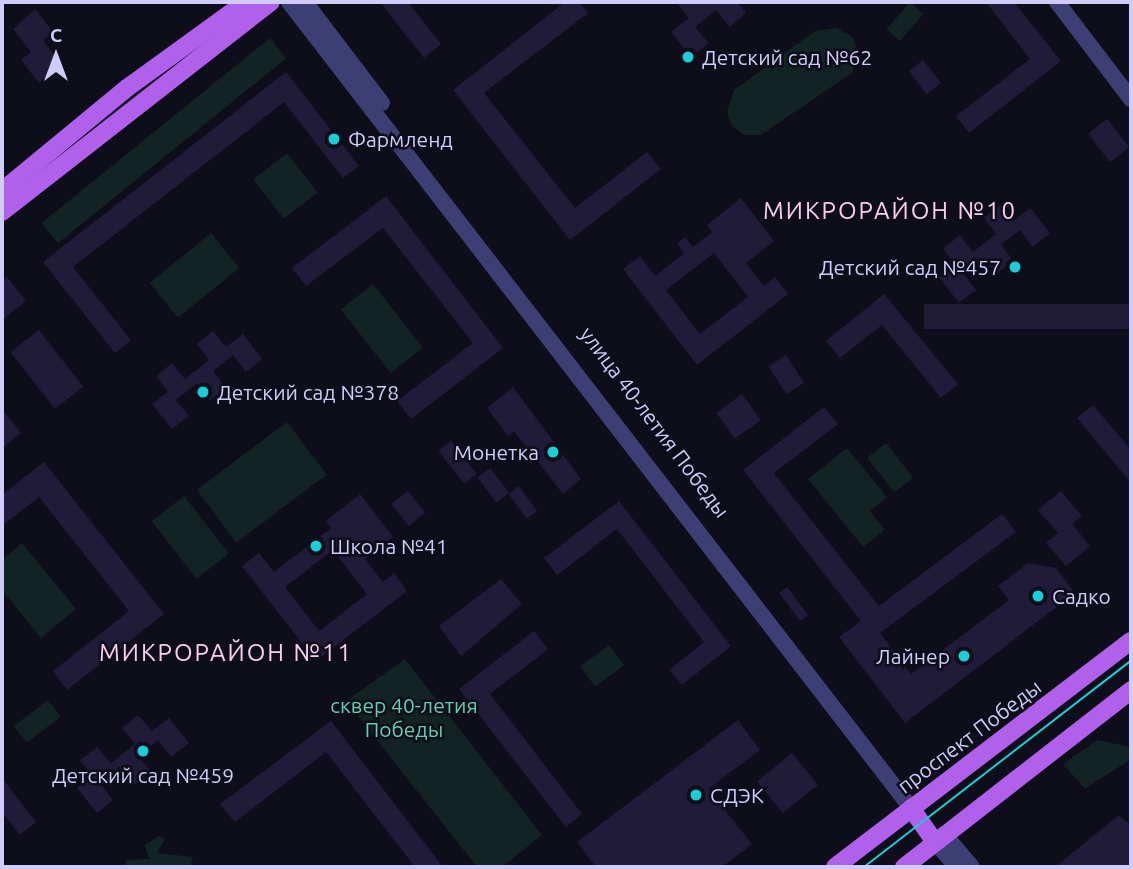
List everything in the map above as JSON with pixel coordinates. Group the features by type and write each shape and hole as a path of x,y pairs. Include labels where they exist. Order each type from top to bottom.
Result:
{"main road":[{"path":"2,191 127,88 246,2"},
{"path":"2,212 271,2"},
{"name":"проспект Победы","path":"835,867 1131,641"},
{"path":"904,867 1131,690"},
{"name":"улица 40-летия Победы","path":"915,805 939,838"}],"street":[{"name":"улица 40-летия Победы","path":"289,2 412,149"},
{"name":"улица 40-летия Победы","path":"305,2 412,149 915,805"},
{"path":"1057,2 1131,99"},
{"name":"улица 40-летия Победы","path":"526,299 550,338 652,462 795,653 915,805"},
{"name":"улица 40-летия Победы","path":"939,838 957,867"},
{"name":"улица 40-летия Победы","path":"939,838 972,867"}],"green space":[{"path":"910,2 924,14 900,41 886,29"},
{"path":"836,28 853,37 859,56 852,73 761,135 744,135 732,126 727,112 734,90 815,31"},
{"path":"270,38 286,58 58,243 42,223"},
{"path":"287,153 318,192 284,219 253,179"},
{"path":"211,233 239,268 178,318 150,283"},
{"path":"373,284 423,348 391,373 341,309"},
{"path":"287,422 327,475 236,543 197,490"},
{"path":"886,443 913,478 894,492 867,458"},
{"path":"847,448 887,497 870,511 885,530 863,547 808,479"},
{"path":"184,496 229,554 197,579 152,521"},
{"path":"22,543 76,609 41,638 2,590 2,560"},
{"path":"609,645 624,665 595,687 580,667"},
{"name":"сквер 40-летия Победы","path":"405,659 542,835 502,867 477,867 346,701"},
{"path":"48,700 61,717 26,743 14,726"},
{"path":"1097,740 1131,747 1131,759 1085,789 1063,764"},
{"path":"159,836 165,839 157,853 193,857 190,867 126,867 126,860 149,859 145,845"}],"building":[{"path":"380,2 408,2 441,44 424,58"},
{"path":"565,2 579,2 588,13 484,93 575,208 647,152 661,169 570,240 453,90"},
{"path":"676,2 737,2 746,13 730,27 716,10 695,27 709,43 691,57 671,32 689,18"},
{"path":"986,2 1014,2 1061,61 969,133 956,116 1030,59"},
{"path":"35,9 53,32 43,40 60,63 39,83 21,60 31,52 13,29"},
{"path":"923,60 941,83 927,94 909,71"},
{"path":"286,72 359,166 343,178 284,102 73,267 131,340 115,353 43,262"},
{"path":"1107,119 1129,147 1110,162 1088,134"},
{"path":"386,196 503,348 411,419 397,401 473,343 383,228 306,286 292,268"},
{"path":"741,198 774,241 746,263 764,286 775,277 788,294 697,365 623,269 640,256 655,276 684,253 677,244 685,237 693,247 712,232 707,225","holes":["714,253 748,297 700,334 666,290"]},
{"path":"1001,205 1013,221 1030,208 1050,233 1033,247 1020,230 1001,244 1013,261 996,274 983,258 963,273 976,290 959,303 939,277 956,265 943,249 960,235 973,252 996,234 984,218"},
{"path":"7,277 26,301 2,320 2,281"},
{"path":"884,294 958,384 941,398 882,325 840,358 826,341"},
{"path":"924,304 1131,304 1131,329 924,329"},
{"path":"39,330 83,387 55,409 11,352"},
{"path":"213,331 226,347 243,334 262,359 246,372 233,355 213,371 226,388 209,401 196,384 176,400 189,416 172,429 152,404 168,392 156,376 172,363 185,379 209,360 197,344"},
{"path":"786,355 804,383 786,394 768,366"},
{"path":"513,387 581,479 563,494 514,431 508,436 487,408"},
{"path":"742,394 761,420 735,439 716,413"},
{"path":"1093,405 1131,450 1131,483 1077,418"},
{"path":"824,407 838,424 774,473 879,606 1002,514 1016,532 880,633 911,674 1009,600 998,586 1028,563 1056,568 1075,593 905,723 839,637 861,621 743,470"},
{"path":"2,409 21,433 2,448"},
{"path":"451,441 477,474 464,484 438,451"},
{"path":"44,462 164,614 67,690 53,671 129,611 39,497 2,526 2,495"},
{"path":"490,468 509,492 496,502 477,478"},
{"path":"519,486 537,511 527,519 508,494"},
{"path":"408,491 425,513 409,526 391,504"},
{"path":"1061,491 1082,516 1072,524 1090,546 1066,566 1046,543 1058,533 1038,510"},
{"path":"360,494 393,537 365,559 383,582 394,573 407,591 316,661 242,566 259,553 274,572 331,528 326,521","holes":["333,550 367,594 319,631 285,587"]},
{"path":"619,501 731,646 682,685 669,670 704,642 617,529 557,575 544,558"},
{"path":"501,579 522,604 461,656 439,626"},
{"path":"787,587 808,615 800,621 779,593"},
{"path":"534,631 548,649 490,694 582,814 566,827 459,689"},
{"path":"138,715 152,731 169,718 189,743 171,757 158,740 138,756 151,771 134,785 119,767 100,783 113,800 97,813 77,788 93,776 80,760 97,747 111,763 135,744 122,728"},
{"path":"738,720 760,750 708,789 752,844 722,867 596,867 577,842"},
{"path":"331,721 443,867 415,867 326,752 235,822 220,804"},
{"path":"792,753 818,785 783,813 757,781"},
{"path":"2,778 36,822 20,835 2,812"},
{"path":"1119,815 1131,825 1131,867 1055,867"}],"tram line":[{"path":"864,867 1131,661"}],"place":[{"name":"Детский сад №62","path":"688,57"},
{"name":"Фармленд","path":"334,139"},
{"name":"Детский сад №457","path":"1015,267"},
{"name":"Детский сад №378","path":"203,392"},
{"name":"Монетка","path":"553,452"},
{"name":"Школа №41","path":"316,546"},
{"name":"Садко","path":"1038,596"},
{"name":"Лайнер","path":"964,656"},
{"name":"Детский сад №459","path":"143,751"},
{"name":"СДЭК","path":"696,795"}],"district":[{"name":"МИКРОРАЙОН №10","path":"890,211"},
{"name":"МИКРОРАЙОН №11","path":"226,653"}]}
